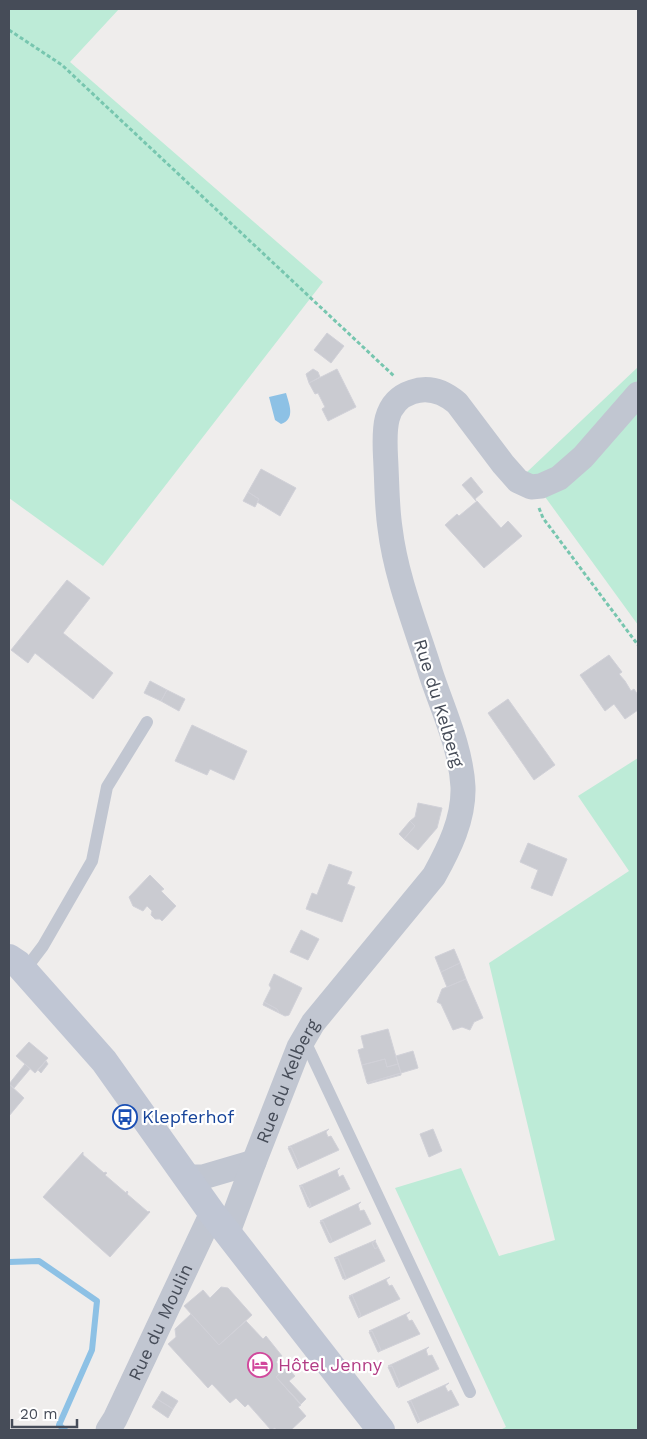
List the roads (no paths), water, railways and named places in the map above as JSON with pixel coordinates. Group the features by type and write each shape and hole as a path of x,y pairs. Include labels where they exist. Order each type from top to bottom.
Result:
{"main road":[{"path":"16,964 104,1061 186,1177 381,1430"}],"street":[{"name":"Rue du Kelberg","path":"220,1222 254,1162 304,1039 313,1023 434,876 448,851 461,806 463,787 454,743 400,577 390,527 385,432 387,413 399,398 421,389 434,390 448,395 457,403 518,481 530,487 541,486 559,478 583,457 638,394"},
{"name":"Rue du Kelberg","path":"186,1177 203,1177 254,1162"},
{"name":"Rue du Moulin","path":"108,1430 116,1419 220,1222"}],"lane":[{"path":"16,964 43,946 92,861 106,786 147,722"},
{"path":"304,1039 470,1392"}],"water":[{"path":"286,393 290,406 290,415 286,422 281,424 275,420 269,397"}],"waterway":[{"path":"9,1262 39,1261 97,1301 92,1350 59,1425 65,1430"}],"place":[{"name":"Klepferhof","path":"125,1117"},
{"name":"Hôtel Jenny","path":"260,1365"}]}
